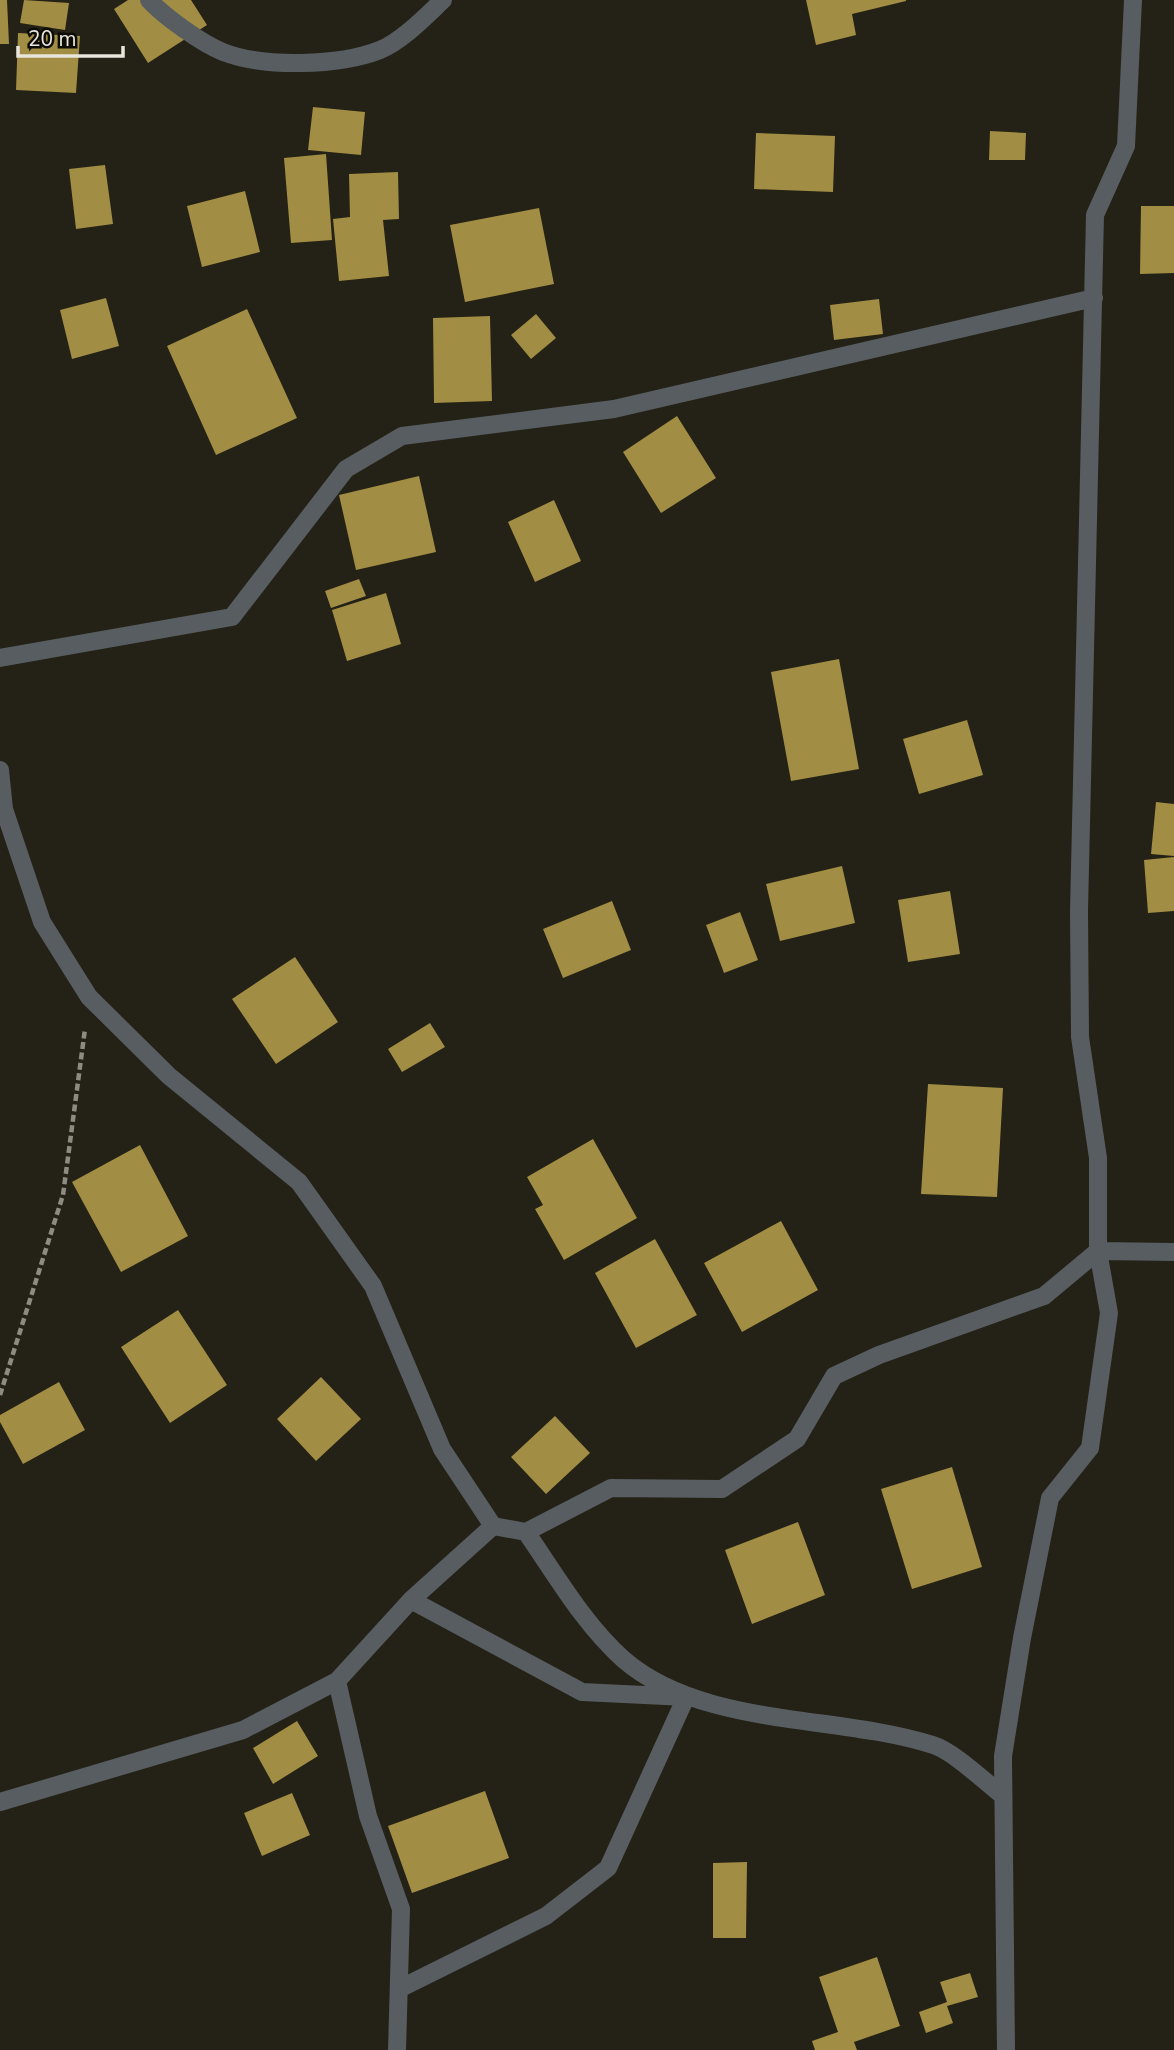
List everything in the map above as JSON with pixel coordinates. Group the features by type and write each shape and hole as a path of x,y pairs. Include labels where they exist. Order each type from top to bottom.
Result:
{"street":[{"path":"149,0 161,12 223,52 284,62 336,62 383,49 443,0"},
{"path":"1006,2050 1003,1756 1021,1638 1050,1498 1090,1448 1109,1313 1098,1251 1098,1158 1080,1037 1079,911 1095,215 1126,146 1133,0"},
{"path":"0,658 232,617 346,469 402,436 614,409 1094,298"},
{"path":"0,770 2,810 42,922 89,997 169,1076 299,1182 373,1286 442,1449 493,1526 526,1532 611,1488 722,1489 797,1439 834,1377 879,1355 1044,1296 1098,1251 1174,1252"},
{"path":"0,1802 243,1730 337,1681 411,1600 493,1526"},
{"path":"526,1532 591,1626 625,1660 686,1696"},
{"path":"411,1600 582,1692 686,1696 782,1718 859,1727 936,1746 1002,1795"},
{"path":"337,1681 368,1816 401,1909 397,2050"},
{"path":"399,1989 546,1916 608,1868 686,1696"}],"path":[{"path":"0,1395 63,1195 89,997"}],"building":[{"path":"0,0 7,0 9,44 0,44"},
{"path":"24,0 69,3 65,30 20,23"},
{"path":"128,0 191,0 207,25 148,63 114,9"},
{"path":"806,0 906,1 852,14 856,35 816,45"},
{"path":"18,33 80,36 76,93 16,90"},
{"path":"313,107 365,112 361,155 308,150"},
{"path":"990,131 1026,133 1025,160 989,160"},
{"path":"756,133 835,136 833,192 754,189"},
{"path":"326,154 332,240 291,243 284,158"},
{"path":"105,165 113,224 76,229 69,169"},
{"path":"398,172 399,219 383,220 389,276 339,281 333,219 350,217 349,174"},
{"path":"245,191 260,252 202,267 187,206"},
{"path":"1141,206 1174,206 1174,273 1140,274"},
{"path":"539,208 554,284 465,302 450,225"},
{"path":"106,298 119,346 72,359 60,310"},
{"path":"879,299 883,334 834,340 830,305"},
{"path":"247,309 297,418 216,455 167,346"},
{"path":"536,314 556,338 531,359 511,335"},
{"path":"490,316 492,401 434,403 433,318"},
{"path":"677,416 716,478 661,513 623,452"},
{"path":"419,476 436,552 356,570 339,495"},
{"path":"554,500 581,561 535,582 508,522"},
{"path":"359,579 366,596 331,608 325,591"},
{"path":"386,593 401,644 347,661 332,610"},
{"path":"839,659 859,769 791,781 771,672"},
{"path":"967,720 983,775 919,794 903,739"},
{"path":"1156,802 1174,804 1174,856 1151,854"},
{"path":"1174,857 1174,911 1148,913 1144,860"},
{"path":"842,866 855,923 780,941 766,884"},
{"path":"950,891 960,954 908,962 898,900"},
{"path":"612,901 631,950 563,978 543,929"},
{"path":"740,912 758,960 724,973 706,925"},
{"path":"295,957 338,1022 276,1064 232,999"},
{"path":"430,1023 445,1047 402,1072 388,1049"},
{"path":"928,1084 1003,1088 997,1197 921,1194"},
{"path":"593,1139 637,1218 564,1260 535,1209 543,1205 527,1177"},
{"path":"140,1145 188,1236 121,1272 72,1182"},
{"path":"781,1221 818,1290 742,1332 704,1263"},
{"path":"655,1239 697,1315 636,1348 595,1273"},
{"path":"178,1310 227,1385 170,1423 121,1347"},
{"path":"321,1377 361,1419 316,1461 277,1419"},
{"path":"59,1382 85,1430 23,1464 0,1422 0,1415"},
{"path":"555,1416 590,1453 546,1494 511,1457"},
{"path":"952,1467 982,1567 912,1589 881,1489"},
{"path":"798,1522 825,1595 752,1624 725,1550"},
{"path":"297,1721 318,1756 273,1784 253,1748"},
{"path":"485,1791 509,1858 412,1893 388,1826"},
{"path":"292,1793 310,1835 262,1856 244,1813"},
{"path":"747,1862 746,1938 713,1938 713,1863"},
{"path":"877,1957 900,2026 854,2042 857,2050 815,2050 812,2041 838,2032 819,1977"},
{"path":"970,1973 978,1997 947,2006 953,2023 926,2033 919,2012 947,2002 940,1982"}]}
